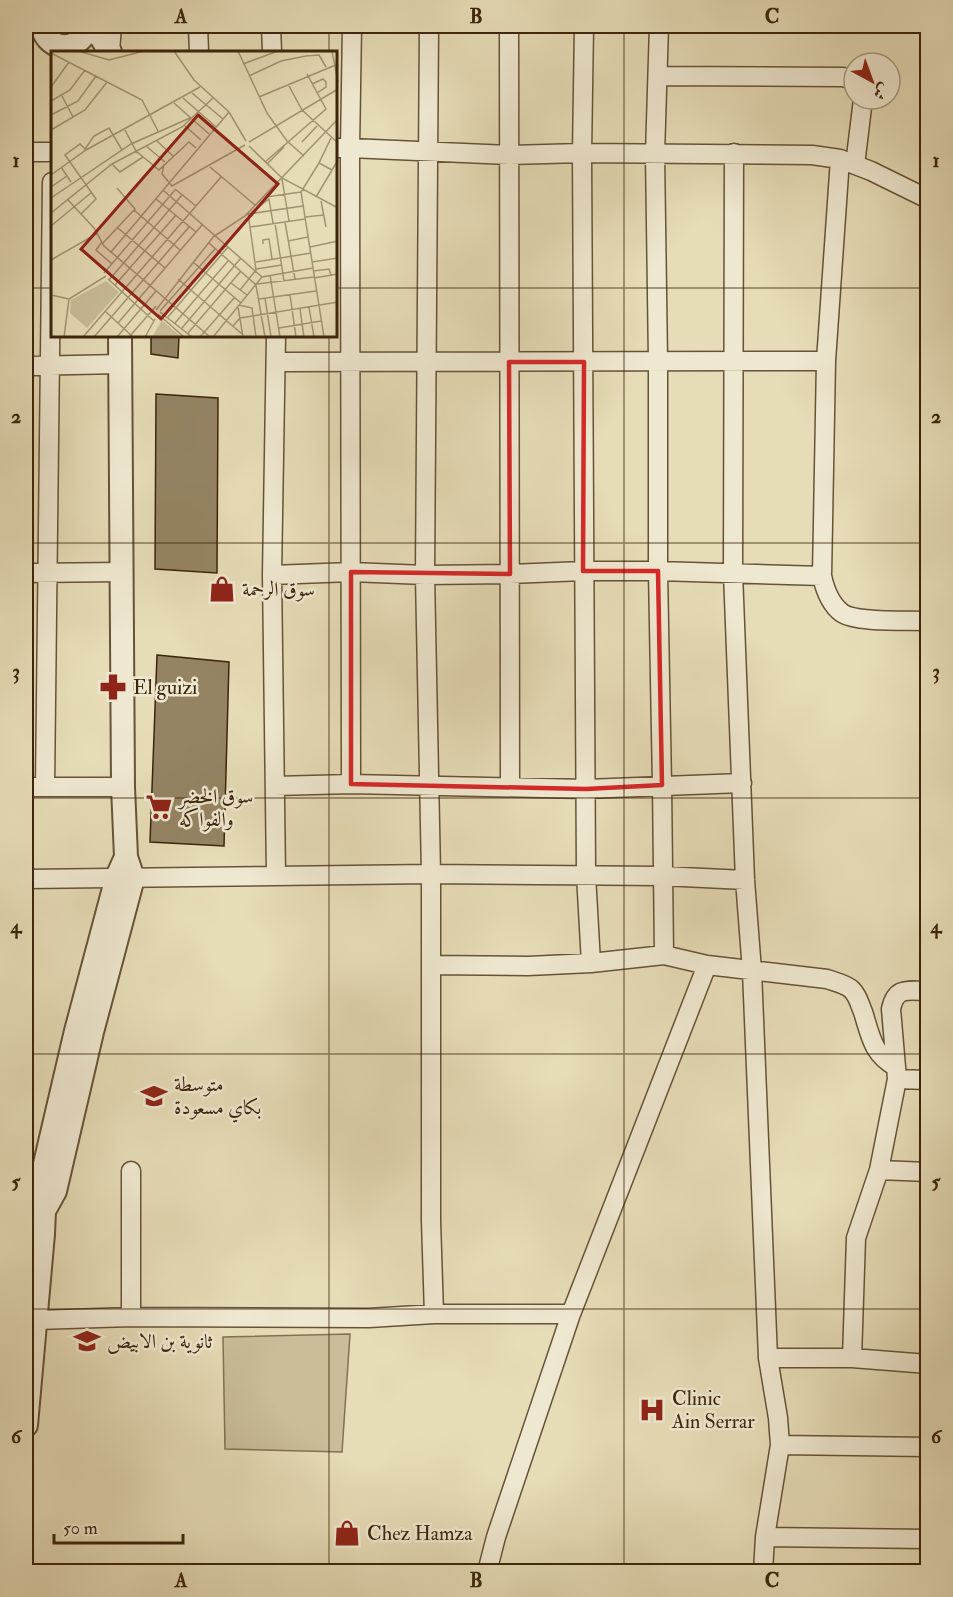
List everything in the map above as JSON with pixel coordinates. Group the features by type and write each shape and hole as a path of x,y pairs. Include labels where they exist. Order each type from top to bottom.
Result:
{"street":[{"path":"26,42 50,41 66,46 78,42 87,26 101,37 109,51"},
{"path":"110,51 112,26"},
{"path":"198,26 199,51"},
{"path":"271,26 272,51"},
{"path":"351,784 351,362 343,148 352,26"},
{"path":"429,26 425,575 431,874 431,1221 434,1314"},
{"path":"509,26 510,786"},
{"path":"584,26 582,153 585,875 591,963"},
{"path":"659,26 655,154 664,955"},
{"path":"658,76 842,77"},
{"path":"860,111 847,162 826,361 822,576 825,590 831,601 843,614 865,620 927,621"},
{"path":"343,148 509,155 582,153 812,155 847,162 871,171 927,199"},
{"path":"26,152 51,152"},
{"path":"734,153 733,573 768,1358 780,1445 765,1537 763,1572"},
{"path":"45,787 51,274"},
{"path":"26,1425 36,1320 33,1223 76,1031 125,871 120,338"},
{"path":"276,338 273,575 276,876"},
{"path":"277,362 826,361"},
{"path":"26,366 121,364"},
{"path":"273,575 351,572 425,575 510,574 658,570 822,576"},
{"path":"26,573 122,572"},
{"path":"275,786 351,784 585,789 742,783"},
{"path":"26,787 123,787"},
{"path":"26,879 125,871 276,876 585,875 745,880"},
{"path":"431,965 528,966 591,963 664,955 707,965 826,979 845,985 853,991 878,1052 897,1073 927,1080"},
{"path":"486,1572 572,1314 707,965"},
{"path":"852,1358 856,1238 879,1170 897,1073 891,1009 898,994 906,991 927,991"},
{"path":"131,1170 131,1317"},
{"path":"879,1170 927,1172"},
{"path":"36,1320 131,1317 369,1318 434,1314 572,1314"},
{"path":"768,1358 852,1358 927,1364"},
{"path":"780,1445 927,1447"},
{"path":"765,1537 927,1539"}],"highlighted area":[{"path":"509,362 584,362 583,571 658,571 662,785 586,789 351,784 351,572 510,574"}],"shaded area":[{"path":"350,1334 342,1452 225,1449 223,1337"}],"building":[{"path":"151,338 179,338 178,358 151,354"},
{"path":"156,394 218,398 217,573 155,569"},
{"path":"157,655 229,662 224,846 150,842"}],"place":[{"name":"سوق الرحمة","path":"222,589"},
{"name":"El guizi","path":"113,687"},
{"name":"سوق الخضر والفواكه","path":"159,807"},
{"name":"متوسطة بكاي مسعودة","path":"154,1096"},
{"name":"ثانوية بن الابيض","path":"87,1341"},
{"name":"Clinic Ain Serrar","path":"652,1410"},
{"name":"Chez Hamza","path":"347,1533"}]}
